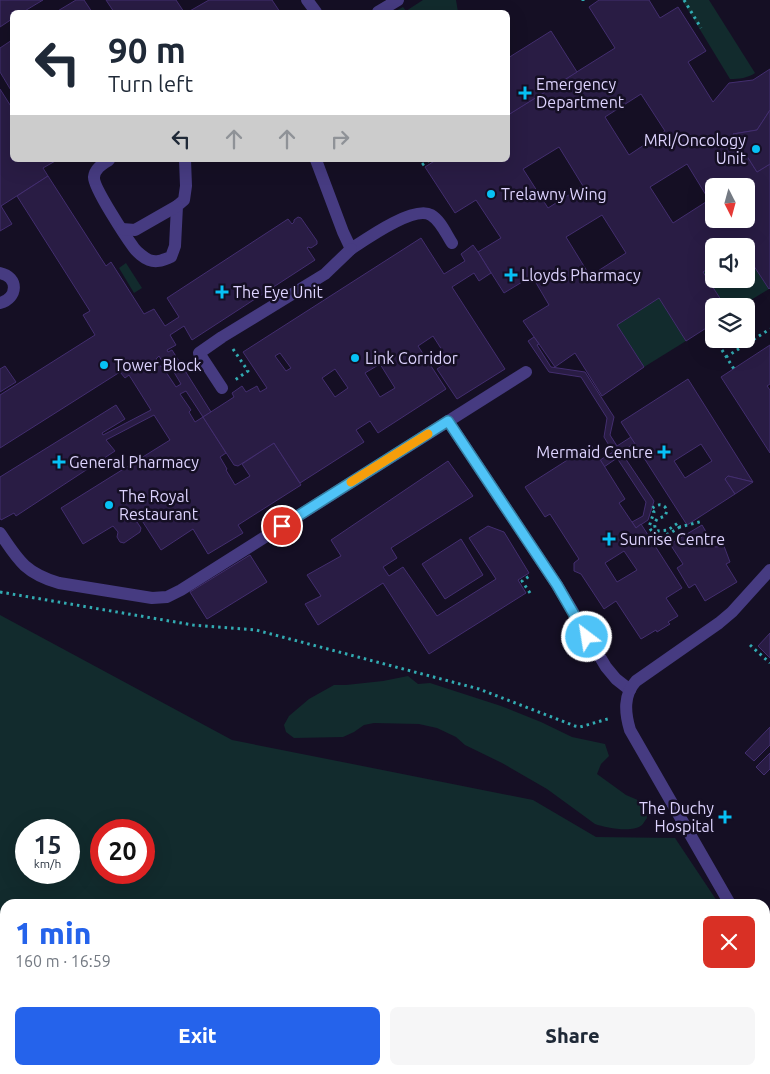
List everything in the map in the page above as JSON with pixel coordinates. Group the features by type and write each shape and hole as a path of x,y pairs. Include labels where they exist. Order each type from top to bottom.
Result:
{"street":[{"path":"381,10 398,0"},
{"path":"106,162 96,171 95,181 104,200 135,250 147,260 157,262 171,257 175,246 177,206"},
{"path":"122,229 135,230 184,200 186,186 184,162"},
{"path":"317,162 351,249"},
{"path":"222,388 200,353 222,337 325,274 351,249 388,226 416,213 431,215 437,220 452,243"},
{"path":"0,274 10,278 14,290 12,297 0,303"},
{"path":"0,533 16,558 26,568 46,579 58,583 152,598 167,597 181,590 526,372"},
{"path":"448,421 557,585 606,667 616,679 630,690"},
{"path":"727,899 630,730 626,714 626,704 632,686 642,676 719,623 732,612 770,570"}],"path":[{"path":"684,0 701,28"},
{"path":"422,165 426,162"},
{"path":"726,357 770,329"},
{"path":"720,348 734,369"},
{"path":"680,528 678,523 668,530 657,531 655,523 657,519 665,516 665,507 657,505 651,509 654,512 650,527 652,532 660,536 665,536 680,528 703,521"},
{"path":"530,593 522,581 536,572"},
{"path":"0,592 193,625 256,630 479,690 575,726 626,714"},
{"path":"750,645 770,663"}],"green space":[{"path":"423,0 456,0 458,10 408,10"},
{"path":"682,0 709,0 755,73 743,78 730,79"},
{"path":"126,263 142,288 134,293 119,268"},
{"path":"755,268 769,289 754,298 720,298 713,288 755,288"},
{"path":"659,298 686,341 644,367 617,325"},
{"path":"0,615 232,740 533,800 596,837 675,838 716,899 0,899"},
{"path":"408,676 418,684 430,683 501,706 572,737 605,744 609,756 601,764 597,774 626,795 640,801 647,818 642,825 632,829 612,828 595,824 547,789 437,728 419,724 374,723 364,725 343,737 294,738 286,732 284,725 289,716 309,699 334,685 383,681"}],"building":[{"path":"0,0 43,0 26,10 10,10 10,20 0,27"},
{"path":"76,0 84,0 91,10 59,10"},
{"path":"106,0 176,0 183,10 113,10"},
{"path":"209,0 272,0 279,10 192,10"},
{"name":"Trelawny Wing","path":"599,0 649,0 660,18 678,7 706,51 688,62 713,102 729,83 753,80 770,69 770,110 757,130 733,134 757,172 770,164 770,288 755,268 755,238 705,238 705,271 703,272 705,275 705,288 713,288 720,298 705,298 705,329 686,341 659,298 617,325 644,367 602,396 575,353 555,367 523,321 549,305 532,276 504,293 478,252 501,238 476,200 455,213 425,167 433,162 510,162 510,114 615,48 589,7","holes":["641,94 665,131 629,155 605,117","559,147 583,186 548,208 523,169","602,215 626,253 590,276 566,237"]},
{"name":"Emergency Department","path":"551,31 577,72 510,114 510,57"},
{"path":"10,41 10,89 0,72 0,48"},
{"path":"0,89 10,105 10,162 54,162 43,168 48,176 1,206 12,224 0,231"},
{"name":"MRI/Oncology Unit","path":"770,110 770,164 757,172 733,134 757,130"},
{"name":"Tower Block","path":"48,176 106,266 111,262 144,314 154,309 165,326 179,317 167,298 288,219 292,224 298,217 301,218 317,241 317,244 307,248 315,260 192,340 184,326 170,335 176,345 167,350 168,352 172,350 211,412 203,417 226,453 220,457 235,485 250,476 242,464 274,443 301,485 238,525 243,533 208,554 193,529 161,550 139,516 133,521 137,522 141,528 140,532 124,543 120,542 117,537 118,532 113,526 83,544 61,508 170,440 154,415 106,440 115,451 16,516 14,513 1,520 0,477 116,405 125,419 102,433 103,435 151,410 129,375 125,378 120,372 0,448 0,395 95,335 83,315 90,311 17,196","holes":["159,356 164,364 168,362 181,384 176,387 156,359","186,391 203,417 195,422 189,412 191,410 180,394"]},
{"name":"Link Corridor","path":"421,238 444,274 465,261 461,254 473,245 478,252 491,273 479,281 474,273 452,287 505,369 457,399 437,369 449,361 433,336 418,346 446,389 378,433 370,421 356,430 364,442 300,483 274,443 238,466 234,465 203,417 234,397 232,393 242,386 246,392 257,386 260,392 267,388 243,352","holes":["280,353 291,368 286,371 275,356","380,364 395,388 380,397 365,373","335,369 348,388 335,397 322,378"]},
{"path":"534,337 551,367 585,372 614,417 610,435 617,446 631,437 635,443 621,452 654,501 648,520 636,528 632,522 643,516 646,502 617,458 604,467 600,460 613,452 604,437 607,418 581,377 549,372 528,341"},
{"path":"770,345 770,384 767,386 770,390 770,453 721,377"},
{"path":"5,366 16,382 0,392 0,369"},
{"name":"Mermaid Centre","path":"688,379 753,482 728,476 725,479 735,494 687,525 621,422","holes":["701,444 712,461 685,478 674,461"]},
{"name":"Sunrise Centre","path":"591,445 625,499 619,503 636,528 641,524 682,588 666,598 678,616 668,622 670,624 641,639 616,601 604,609 581,574 574,571 574,563 579,559 550,514 545,517 525,487","holes":["624,551 637,570 617,582 605,563"]},
{"path":"448,461 473,496 391,548 397,558 383,567 389,576 403,567 437,616 496,579 469,538 488,526 504,532 529,573 518,580 526,593 429,654 383,583 318,625 305,604 321,596 307,575 341,556 331,540"},
{"path":"728,476 753,482 735,494 725,479"},
{"path":"702,525 715,547 724,546 730,562 726,564 737,582 705,601 695,584 689,588 677,568 683,564 670,544"},
{"path":"461,539 483,575 445,599 422,564"},
{"path":"250,555 267,582 207,619 190,592"},
{"path":"770,633 770,658 758,646"},
{"path":"770,727 770,745 754,761 745,753"},
{"path":"770,753 770,769 764,775 756,767"}],"slow traffic":[{"path":"351,482 428,434"}],"place":[{"name":"Emergency Department","path":"525,93"},
{"name":"MRI/Oncology Unit","path":"756,149"},
{"name":"Trelawny Wing","path":"491,194"},
{"name":"Lloyds Pharmacy","path":"511,275"},
{"name":"The Eye Unit","path":"222,292"},
{"name":"Link Corridor","path":"355,358"},
{"name":"Tower Block","path":"104,365"},
{"name":"Mermaid Centre","path":"664,452"},
{"name":"General Pharmacy","path":"59,462"},
{"name":"The Royal Restaurant","path":"109,505"},
{"name":"Sunrise Centre","path":"609,539"},
{"name":"The Duchy Hospital","path":"725,817"}],"route":[{"path":"282,526 448,421 557,585 587,637"}]}
